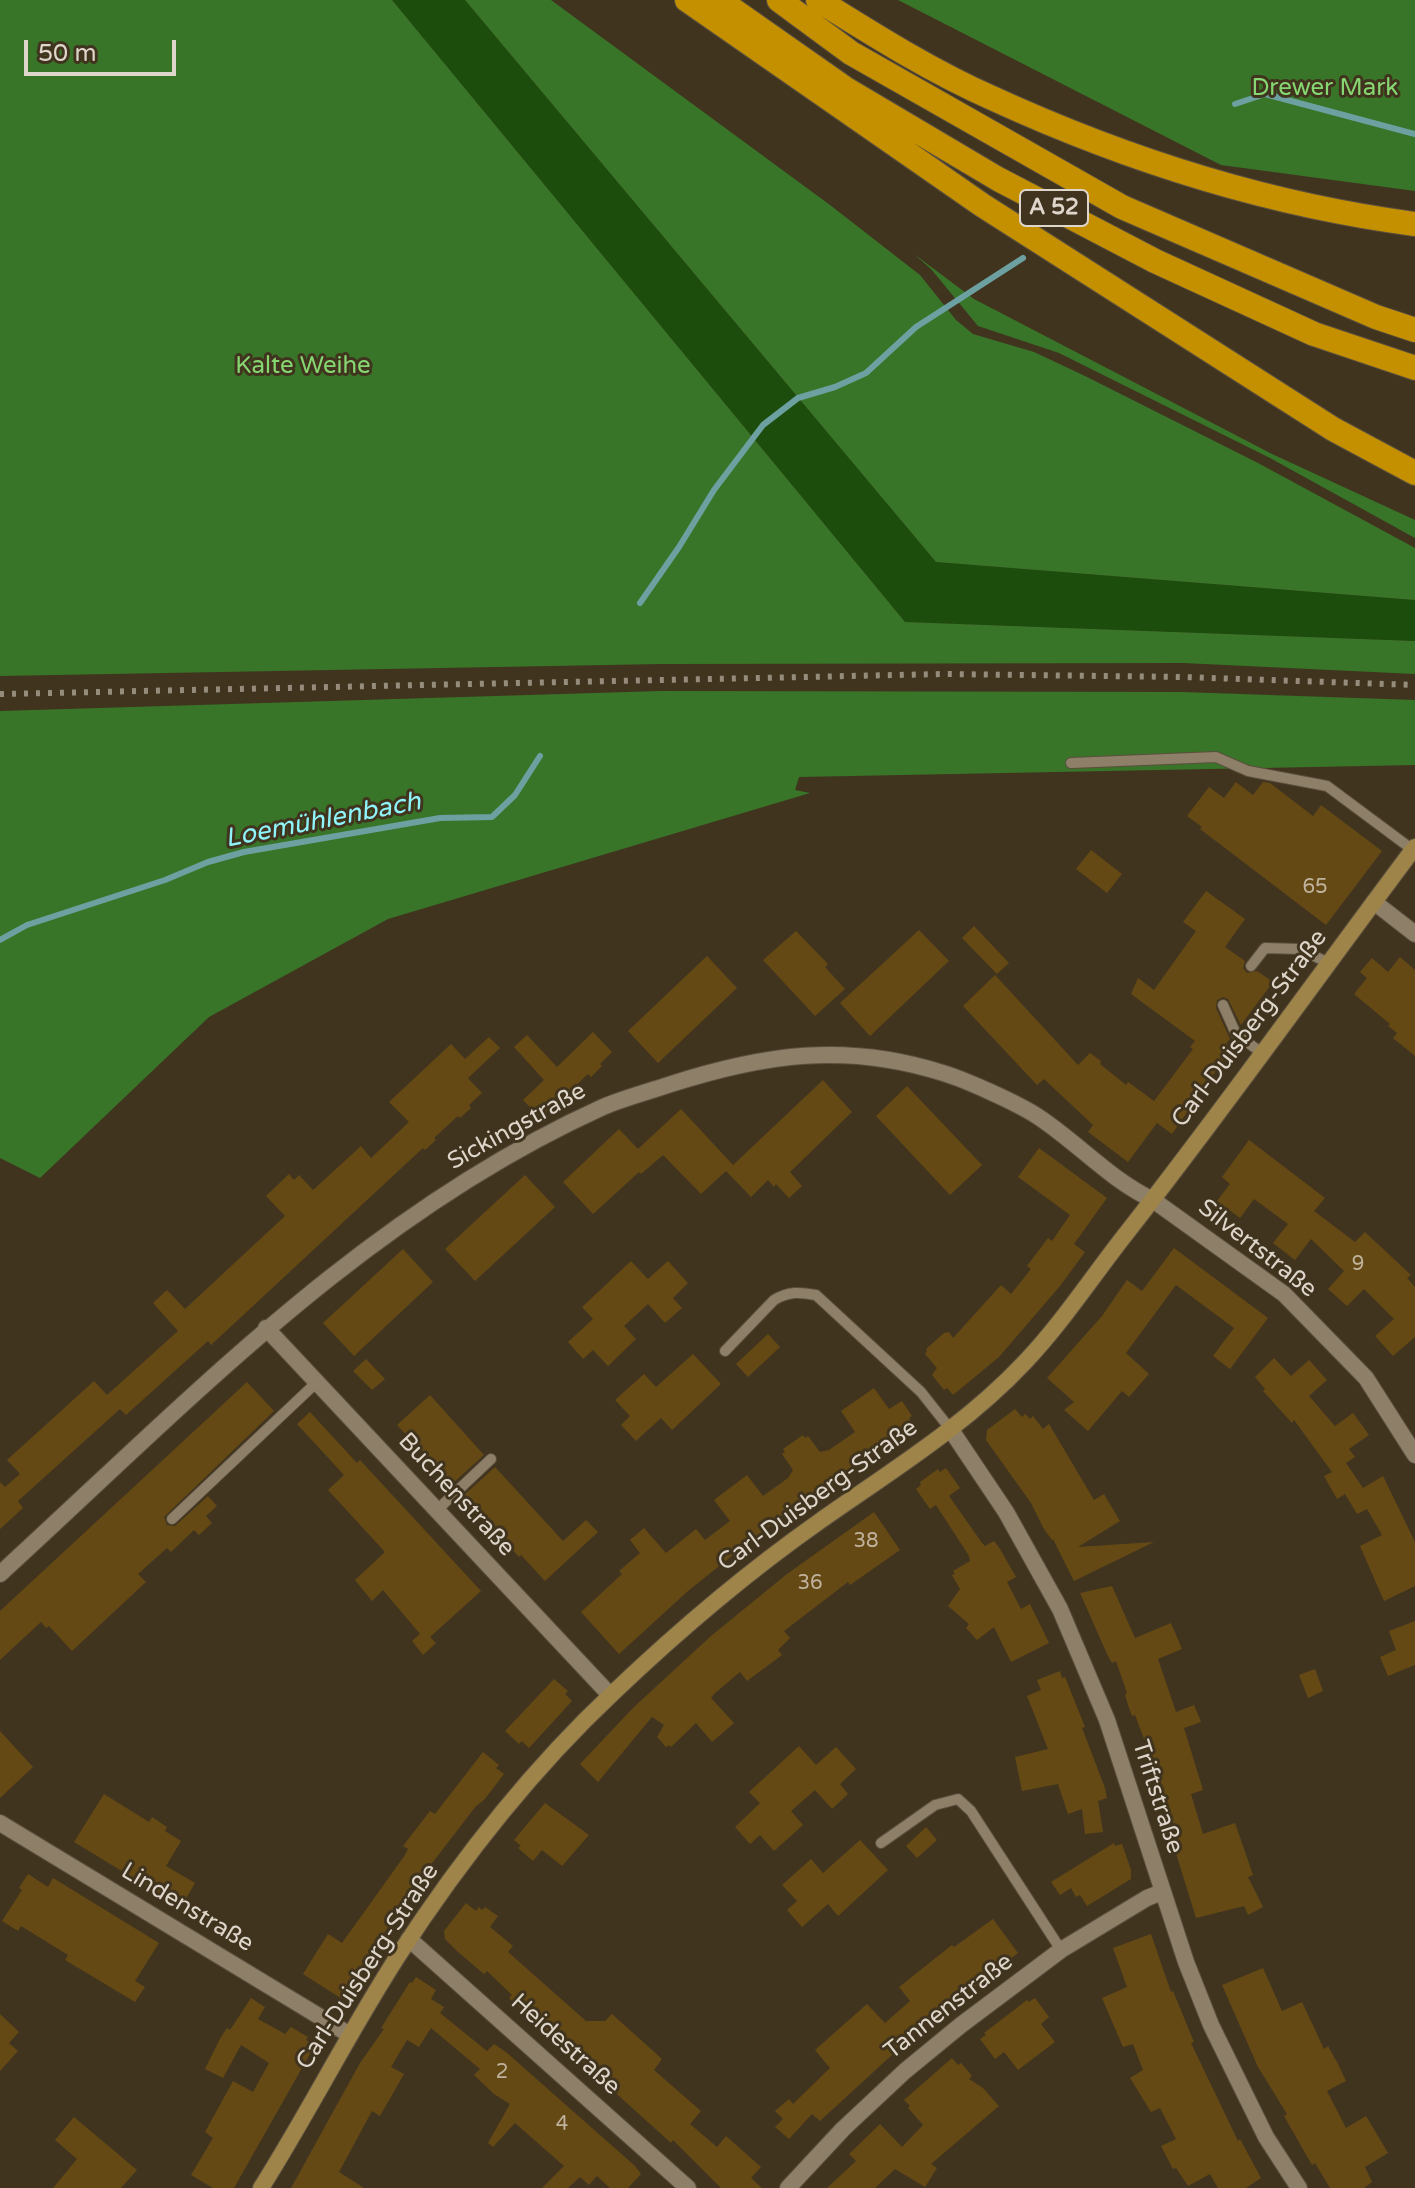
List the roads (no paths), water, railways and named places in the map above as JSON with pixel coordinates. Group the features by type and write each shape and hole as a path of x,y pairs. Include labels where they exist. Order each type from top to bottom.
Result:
{"highway":[{"path":"687,0 982,205 1333,429 1415,473"},
{"name":"A 52","path":"719,0 846,89 998,179 1155,261 1314,334 1415,368"},
{"name":"A 52","path":"779,0 851,53 1122,207 1376,317 1415,330"},
{"path":"818,0 895,48 992,98 1122,150 1263,196 1415,224"}],"main road":[{"name":"Carl-Duisberg-Straße","path":"261,2188 409,1939 457,1871 504,1813 610,1695 706,1609 754,1570 951,1430 1028,1360 1153,1200 1414,849"}],"street":[{"path":"1374,902 1415,934"},
{"name":"Sickingstraße","path":"0,1574 266,1328 370,1245 492,1163 606,1105 704,1074 776,1059 813,1053 868,1055 945,1073 1035,1115 1132,1190 1153,1200"},
{"name":"Silvertstraße","path":"1153,1200 1284,1294 1366,1378 1415,1455"},
{"name":"Buchenstraße","path":"266,1328 610,1695"},
{"name":"Triftstraße","path":"951,1430 1006,1512 1060,1609 1107,1720 1162,1892 1211,2025 1266,2137 1299,2188"},
{"name":"Lindenstraße","path":"0,1823 350,2035"},
{"name":"Tannenstraße","path":"788,2188 843,2129 905,2071 961,2025 1061,1950 1162,1892"},
{"name":"Heidestraße","path":"409,1939 688,2188"}],"lane":[{"path":"1071,763 1216,757 1248,771 1327,786 1414,849"},
{"path":"1251,966 1265,948 1299,949 1329,963"},
{"path":"1223,1005 1236,1034 1262,1053"},
{"path":"725,1351 783,1294 797,1291 816,1295 921,1392 951,1430"},
{"path":"172,1519 317,1382"},
{"path":"437,1510 491,1459"},
{"path":"881,1843 935,1805 958,1799 971,1811 1061,1950"}],"waterway":[{"name":"Loemühlenbach","path":"1235,104 1265,94 1415,134"},
{"name":"Loemühlenbach","path":"640,603 714,490 763,425 798,398 835,387 866,373 916,327 1023,258"},
{"name":"Loemühlenbach","path":"0,940 27,925 244,852 440,818 492,817 515,795 540,756"}],"railway":[{"path":"0,694 944,674 1182,677 1415,685"}],"park label":[{"name":"Drewer Mark","path":"1325,89"},
{"name":"Kalte Weihe","path":"303,367"}]}
